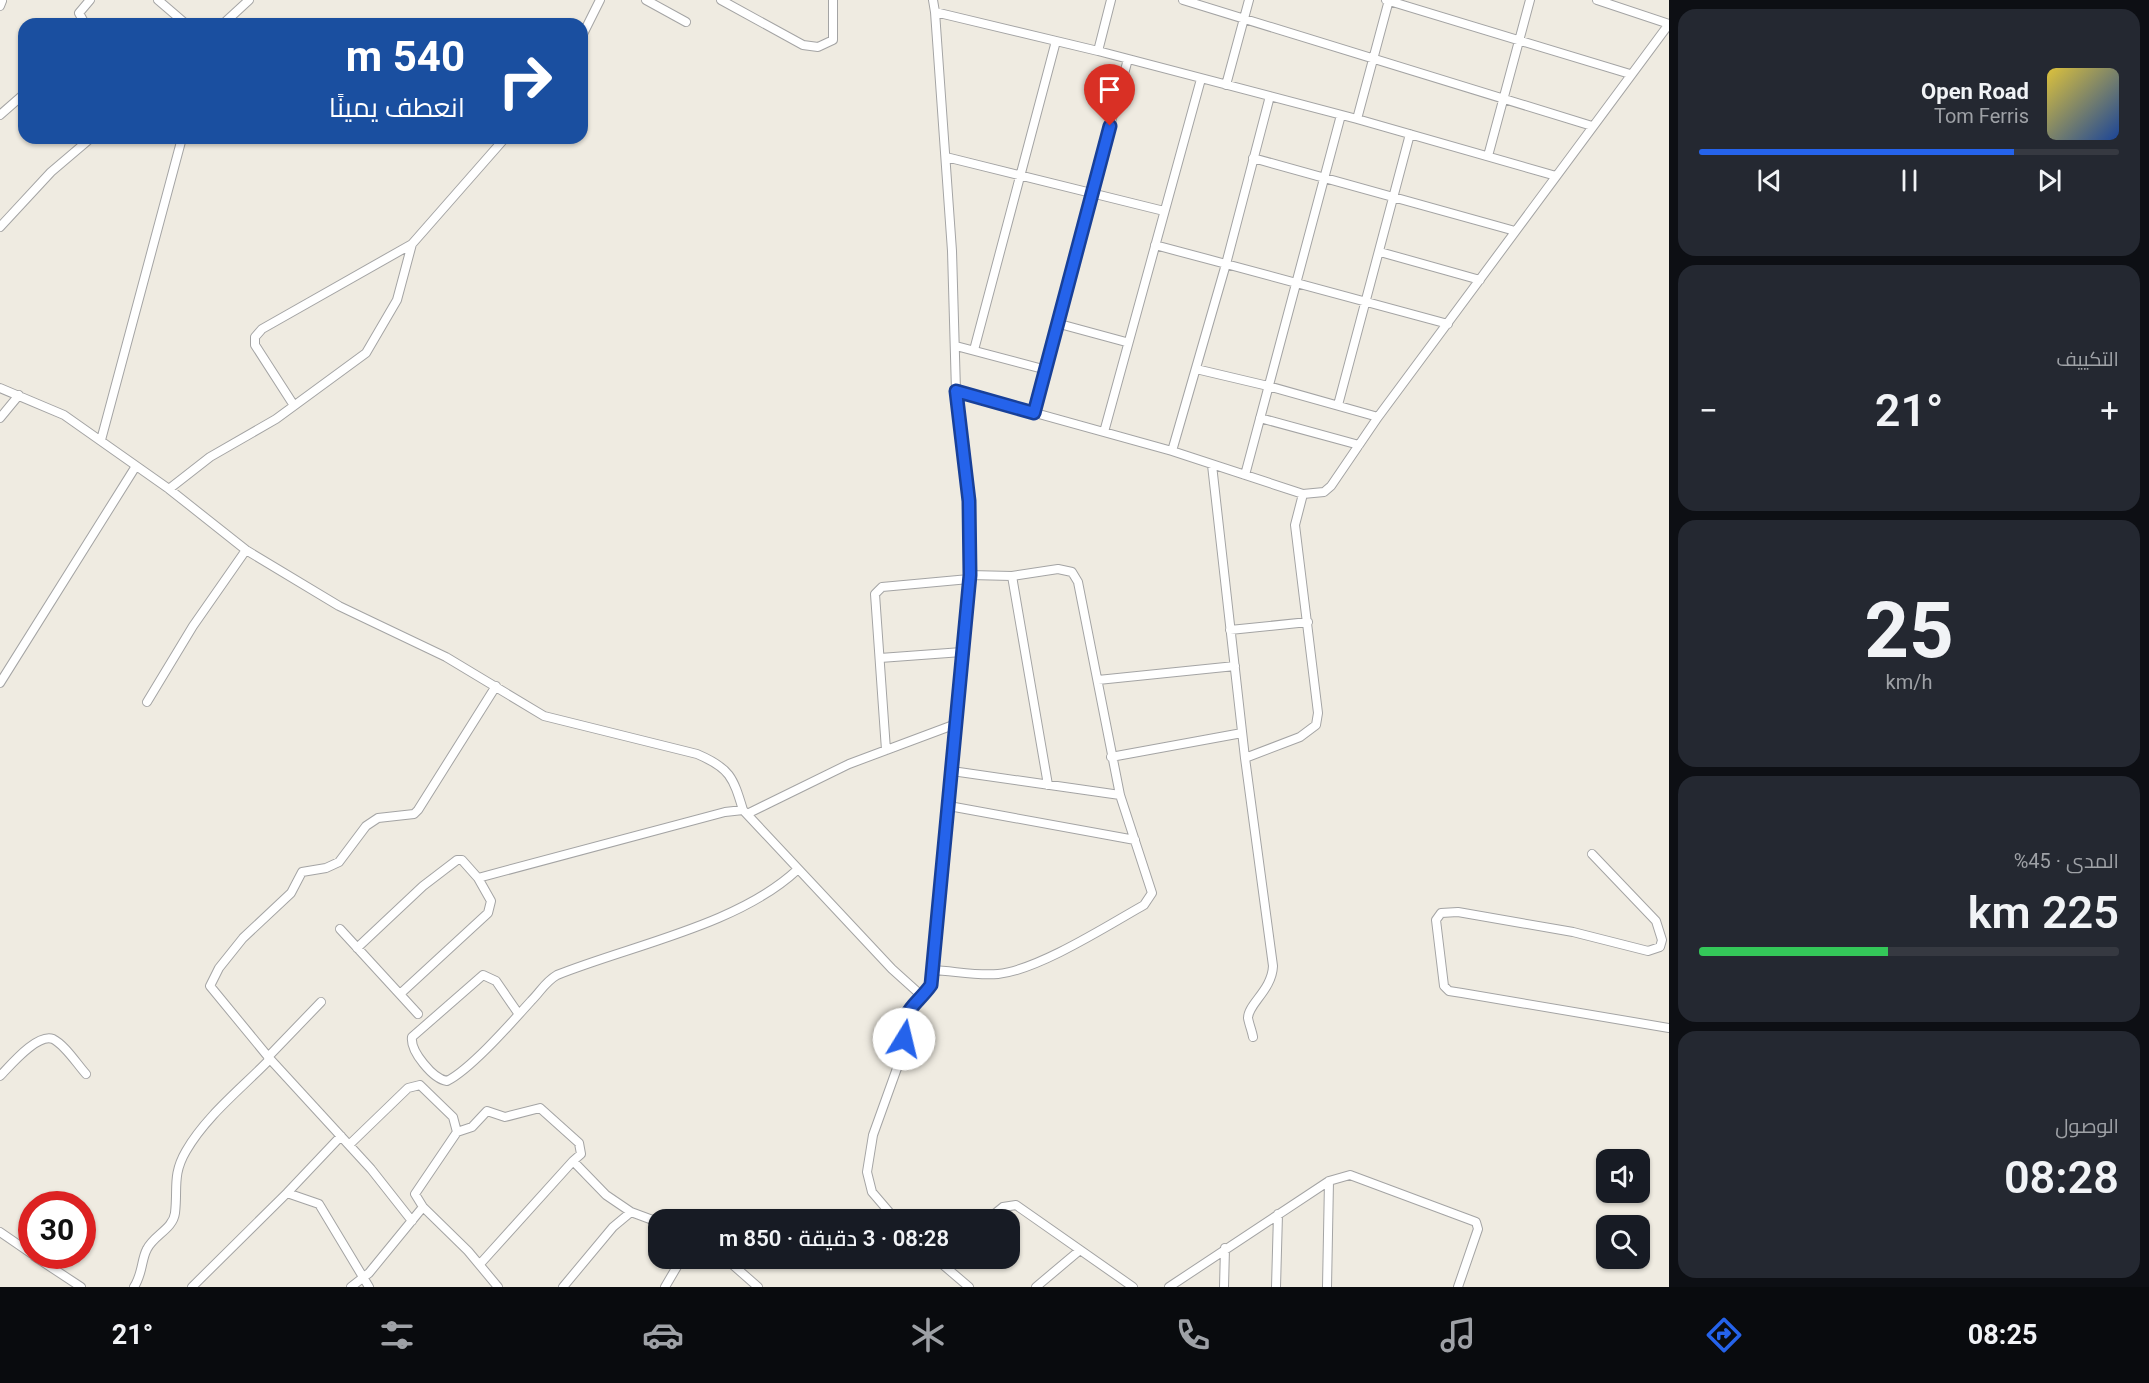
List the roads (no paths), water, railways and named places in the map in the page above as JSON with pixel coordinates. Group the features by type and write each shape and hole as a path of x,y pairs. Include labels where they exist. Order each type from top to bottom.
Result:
{"street":[{"path":"82,18 79,13 90,0"},
{"path":"159,0 179,18"},
{"path":"230,18 249,0"},
{"path":"588,24 600,0"},
{"path":"646,0 686,22"},
{"path":"722,0 803,45 818,47 833,40 833,0"},
{"path":"887,1209 872,1192 867,1172 873,1135 905,1046 903,1021 931,985 970,577 969,501 956,391 956,346 946,157 933,0"},
{"path":"1098,51 1111,0"},
{"path":"1183,0 1592,126"},
{"path":"1226,85 1249,0"},
{"path":"1357,119 1388,0 1630,74"},
{"path":"1488,156 1530,0"},
{"path":"956,391 1172,452 1303,494 1324,492 1669,24 1597,0"},
{"path":"935,12 1098,51 1270,96 1556,176"},
{"path":"974,350 1056,41"},
{"path":"1034,413 1043,369 1128,59"},
{"path":"1104,432 1126,342 1201,79"},
{"path":"1172,452 1226,264 1270,96"},
{"path":"0,114 18,99"},
{"path":"1245,475 1294,284 1341,115"},
{"path":"1338,405 1410,134"},
{"path":"0,227 51,172 84,144"},
{"path":"101,440 180,144"},
{"path":"293,404 255,345 255,337 262,329 412,244 500,144"},
{"path":"946,157 1164,211"},
{"path":"1253,158 1515,231"},
{"path":"169,489 210,457 276,419 293,404 319,389 366,353 397,300 412,244"},
{"path":"1155,245 1448,324"},
{"path":"1380,252 1480,280"},
{"path":"1056,323 1126,342"},
{"path":"956,346 1043,369"},
{"path":"1196,369 1269,386 1378,417"},
{"path":"0,388 64,415 169,489 246,550 339,606 446,657 544,716 697,754 720,764 735,784 745,812 797,870 922,996"},
{"path":"0,418 19,395"},
{"path":"1260,418 1359,445"},
{"path":"1212,465 1245,758 1273,966 1273,977 1266,992 1251,1008 1248,1016 1253,1037"},
{"path":"0,683 3,673 136,466"},
{"path":"1245,758 1300,737 1316,725 1318,713 1295,525 1303,494"},
{"path":"147,702 193,626 246,550"},
{"path":"886,750 875,594 878,590 970,577 1012,576 1058,569 1072,572 1078,582 1120,795 1152,893 1144,905 1044,958 1012,972 996,974 933,970"},
{"path":"1012,576 1048,785"},
{"path":"1230,630 1308,622"},
{"path":"880,658 962,652"},
{"path":"1098,680 1234,666"},
{"path":"412,1221 349,1145 269,1058 210,986 212,978 243,938 291,893 302,872 326,868 339,862 366,826 378,818 414,813 418,810 496,686"},
{"path":"478,878 745,812 849,764 956,724"},
{"path":"1111,757 1242,733"},
{"path":"952,771 1120,795"},
{"path":"949,806 1135,840"},
{"path":"1592,854 1656,921 1661,935 1660,947 1648,951 1573,932 1458,912 1441,913 1436,920 1444,986 1455,992 1669,1028"},
{"path":"357,948 448,864 462,860 478,878 491,901 488,913 400,994"},
{"path":"518,1013 496,981 483,975 412,1037 413,1049 436,1075 443,1081 447,1080 480,1054 531,1001 545,982 557,975 717,918 756,900 797,870"},
{"path":"340,929 418,1014"},
{"path":"134,1287 142,1274 147,1249 172,1222 175,1213 174,1182 187,1150 206,1124 321,1002"},
{"path":"0,1077 28,1048 44,1039 53,1039 86,1074"},
{"path":"349,1145 408,1088 415,1084 420,1085 448,1112 456,1125 457,1132"},
{"path":"480,1264 581,1154 579,1143 540,1108 518,1116 505,1117 487,1111 472,1127 457,1132 415,1194 423,1207 480,1264 498,1287"},
{"path":"192,1287 287,1193 340,1136"},
{"path":"573,1161 606,1195 631,1212 648,1218"},
{"path":"1169,1287 1329,1181 1356,1175 1476,1222 1478,1229 1458,1287"},
{"path":"1327,1287 1329,1181"},
{"path":"287,1193 320,1204 369,1287"},
{"path":"1001,1209 1016,1204 1133,1287"},
{"path":"351,1287 362,1278 423,1207"},
{"path":"563,1287 613,1227 631,1212"},
{"path":"1276,1287 1278,1214"},
{"path":"0,1232 18,1245"},
{"path":"1224,1287 1225,1248"},
{"path":"1036,1287 1080,1250"},
{"path":"54,1269 81,1287"},
{"path":"665,1287 676,1269"},
{"path":"738,1269 758,1287"},
{"path":"948,1269 969,1287"}]}
